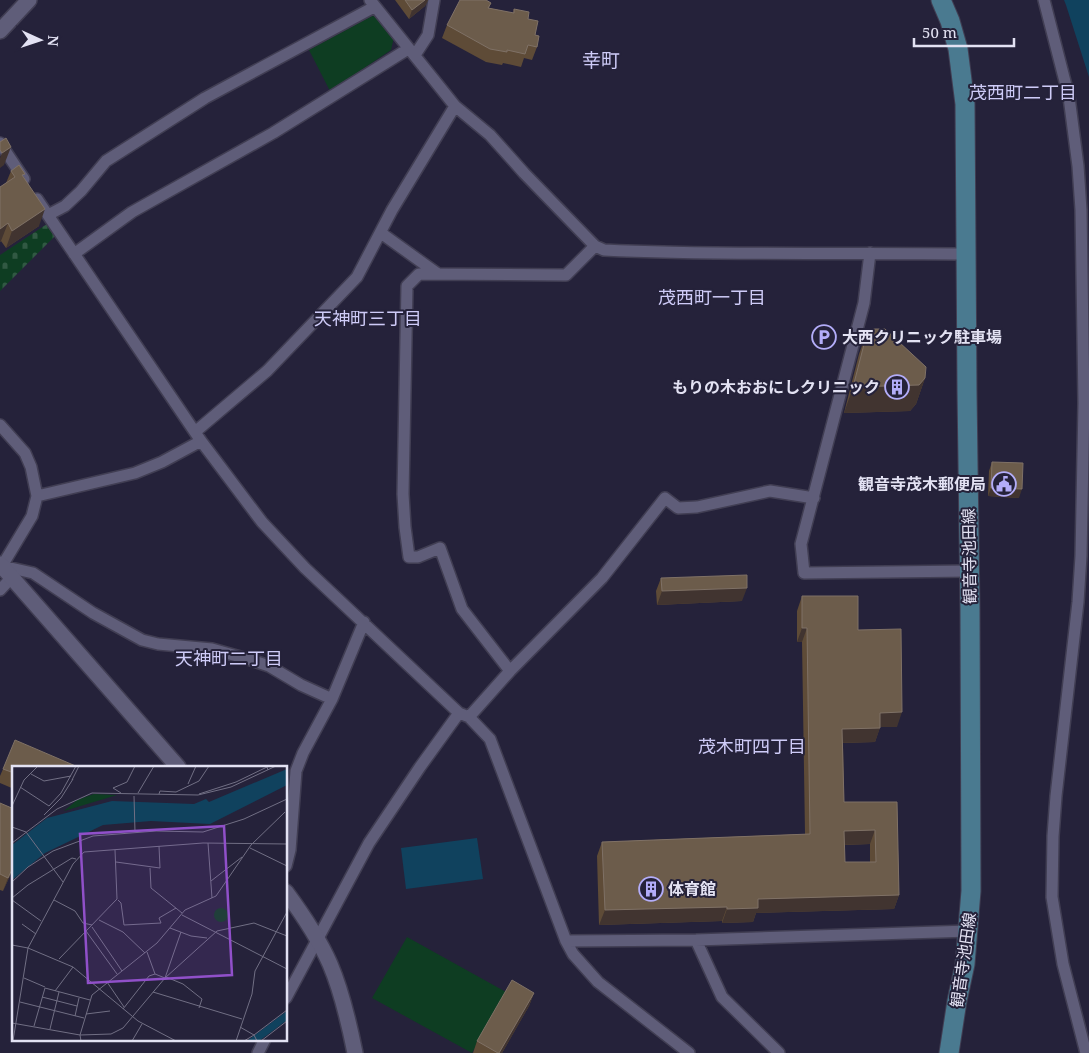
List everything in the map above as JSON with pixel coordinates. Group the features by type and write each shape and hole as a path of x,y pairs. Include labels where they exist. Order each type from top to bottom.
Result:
{"main road":[{"name":"観音寺池田線","path":"941,0 953,30 963,76 967,254 971,891 969,932 950,1053"}],"street":[{"path":"0,31 29,0"},
{"path":"74,254 132,212 273,133 411,52 428,36 434,0"},
{"path":"1044,0 1069,98 1078,166 1081,210 1086,403 1081,556 1078,602 1056,796 1052,898 1063,964 1086,1053"},
{"path":"48,215 65,206 106,161 205,98 372,3 455,106 490,135 595,246 604,250 687,254 967,254"},
{"path":"37,496 135,472 162,462 198,436 267,371 357,276 392,210 455,106"},
{"path":"0,143 198,436 262,522 305,568 490,739 566,941 573,954 598,982 689,1053"},
{"path":"381,233 438,274"},
{"path":"510,671 462,609 440,548 418,557 409,557 404,527 403,494 407,286 419,274 566,275 595,246"},
{"path":"870,253 864,303 801,544 804,572 969,571"},
{"path":"0,425 25,453 31,467 37,496 32,516 5,569 0,590"},
{"path":"288,994 370,842 420,767 464,715 602,578 665,498 678,508 697,507 770,491 814,498"},
{"path":"5,569 33,573 93,613 142,640 158,644 212,649 251,660 269,666 300,686 332,699"},
{"path":"5,569 177,766"},
{"path":"288,858 296,771 303,753 332,699 364,622"},
{"path":"288,895 305,918 330,964 340,993 355,1053"},
{"path":"566,941 696,940 969,932"},
{"path":"696,940 722,997 779,1053"},
{"path":"258,1053 264,1040"}],"green space":[{"path":"372,16 378,17 394,37 391,50 330,91 309,50"},
{"path":"47,224 55,236 0,291 0,255"},
{"path":"407,937 506,992 472,1053 372,998"}],"water":[{"path":"1064,0 1089,0 1089,77 1066,5"},
{"path":"477,838 483,879 406,889 401,848"}],"building":[{"path":"405,0 425,0 412,10"},
{"path":"460,0 486,0 491,3 488,8 514,13 514,9 529,12 528,19 538,21 535,35 539,36 537,47 528,45 525,54 490,49 447,25"},
{"path":"6,138 11,147 2,153 0,142"},
{"path":"19,165 25,174 22,175 45,209 12,231 8,223 0,229 0,187 15,177 11,171"},
{"path":"868,329 885,329 926,367 925,378 919,385 853,387"},
{"path":"992,462 1023,463 1022,489 991,488"},
{"path":"747,575 747,588 662,591 661,578"},
{"path":"802,596 858,596 858,630 901,629 902,712 880,713 880,728 842,729 844,802 897,802 899,895 758,899 758,908 605,910 602,842 810,834 807,628 802,628","holes":["875,830 876,862 845,862 844,831"]},
{"path":"15,740 76,766 12,766 12,772 3,769"},
{"path":"0,803 12,808 12,869 8,878 0,874"},
{"path":"512,980 534,993 498,1053 477,1041"}],"place":[{"name":"大西クリニック駐車場","path":"824,337"},
{"name":"もりの木おおにしクリニック","path":"897,387"},
{"name":"観音寺茂木郵便局","path":"1004,484"},
{"name":"体育館","path":"651,889"}],"district":[{"name":"幸町","path":"601,60"},
{"name":"茂西町二丁目","path":"1023,93"},
{"name":"茂西町一丁目","path":"712,298"},
{"name":"天神町三丁目","path":"368,319"},
{"name":"天神町二丁目","path":"229,659"},
{"name":"茂木町四丁目","path":"752,747"}]}
